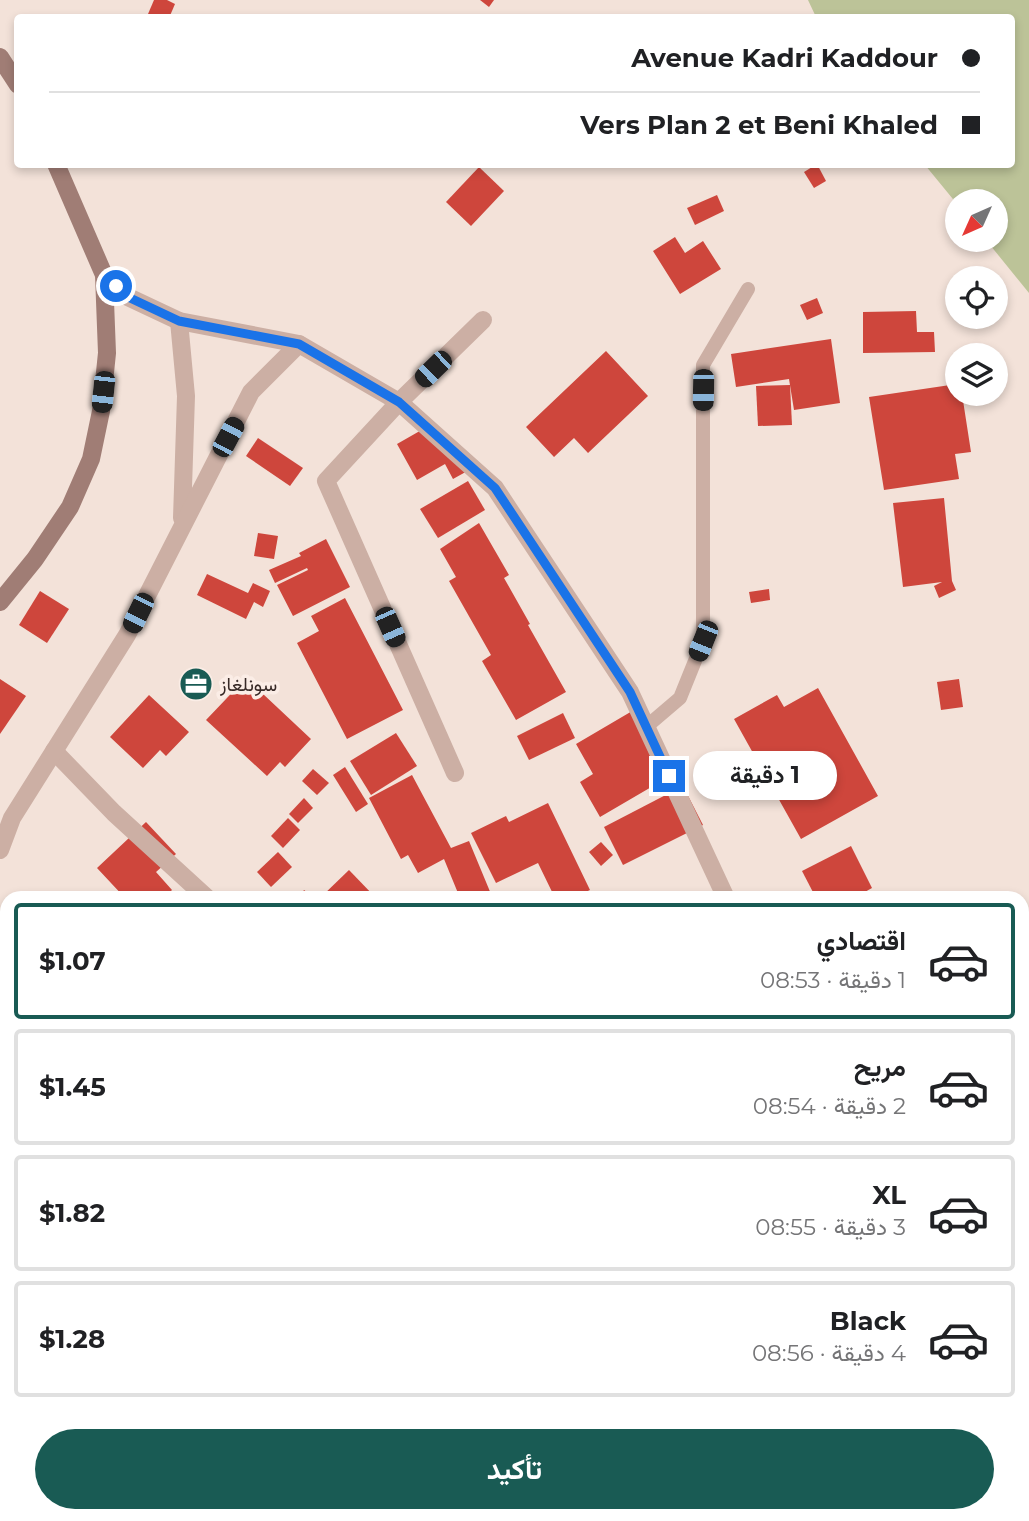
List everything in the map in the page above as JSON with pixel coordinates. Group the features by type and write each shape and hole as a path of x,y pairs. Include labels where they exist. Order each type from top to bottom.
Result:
{"main road":[{"path":"0,57 14,79"},
{"path":"0,602 35,559 69,507 91,459 101,411 107,353 104,275 58,168"}],"street":[{"path":"104,275 128,297 179,321 299,344 399,402 495,488 630,692 723,891"},
{"path":"455,773 326,481 399,402 483,320"},
{"path":"179,321 186,396 182,525"},
{"path":"0,850 12,818 127,635 251,392 299,344"},
{"path":"54,751 114,813 199,891"}],"lane":[{"path":"646,727 680,698 703,641 703,365 748,289"}],"green space":[{"path":"808,0 1029,0 1029,293 996,252 1008,252 1008,189 945,189 927,168 1015,168 1015,14 815,14"}],"building":[{"path":"154,0 167,0 175,4 171,14 148,14"},
{"path":"480,0 494,0 489,7"},
{"path":"478,168 504,191 471,226 446,202"},
{"path":"810,168 819,168 826,181 814,188 804,172"},
{"path":"717,195 724,211 695,225 687,208"},
{"path":"675,237 685,253 703,241 721,269 680,294 653,251"},
{"path":"817,298 823,313 807,320 800,305"},
{"path":"916,311 917,332 934,332 935,352 863,353 863,312"},
{"path":"831,339 840,403 794,410 789,379 736,387 731,354"},
{"path":"606,351 648,396 588,453 574,438 554,457 526,427"},
{"path":"790,385 792,425 758,426 756,386"},
{"path":"945,386 945,406 964,406 971,452 955,454 959,479 884,490 869,397"},
{"path":"432,424 471,469 453,479 445,464 417,480 397,444"},
{"path":"258,438 303,468 290,486 246,456"},
{"path":"468,481 485,510 438,538 420,509"},
{"path":"944,498 952,581 956,590 939,598 934,586 942,582 903,587 893,503"},
{"path":"479,523 509,575 504,578 530,624 528,625 566,692 516,720 482,661 491,655 449,581 456,577 440,549"},
{"path":"258,533 278,536 274,559 254,556"},
{"path":"326,539 350,587 293,616 277,585 308,570 307,568 275,583 269,570 301,556 299,553"},
{"path":"207,574 248,593 253,583 270,591 263,607 254,602 246,619 197,595"},
{"path":"769,589 770,600 751,603 749,592"},
{"path":"40,591 69,609 47,643 19,625"},
{"path":"345,598 403,710 347,739 297,643 319,631 311,616"},
{"path":"246,678 311,739 285,767 280,762 267,776 206,720"},
{"path":"0,679 26,696 0,734"},
{"path":"959,679 963,707 941,710 937,682"},
{"path":"818,688 878,796 801,839 734,719 777,695 784,707"},
{"path":"149,695 189,732 166,756 160,750 143,768 110,737"},
{"path":"639,707 677,772 600,817 580,782 593,774 576,744"},
{"path":"563,713 575,738 529,760 517,736"},
{"path":"396,733 417,766 371,795 350,761"},
{"path":"345,767 368,804 356,812 333,775"},
{"path":"313,769 329,783 317,795 302,781"},
{"path":"412,775 451,848 469,841 490,891 457,891 444,859 418,873 408,855 401,859 369,798"},
{"path":"683,786 703,825 623,865 604,827"},
{"path":"304,798 313,808 298,823 289,814"},
{"path":"548,803 590,890 552,891 538,863 496,883 471,833 506,816 509,822"},
{"path":"288,818 300,830 283,848 271,836"},
{"path":"146,822 176,854 156,872 171,891 118,891 97,868"},
{"path":"601,842 613,855 601,866 589,852"},
{"path":"851,846 872,888 867,891 812,891 802,871"},
{"path":"278,852 292,867 271,887 257,872"},
{"path":"349,870 369,891 327,891"}],"place":[{"name":"سونلغاز","path":"196,684"}],"route":[{"path":"116,286 128,297 179,321 299,344 399,402 495,488 630,692 669,776"}]}
